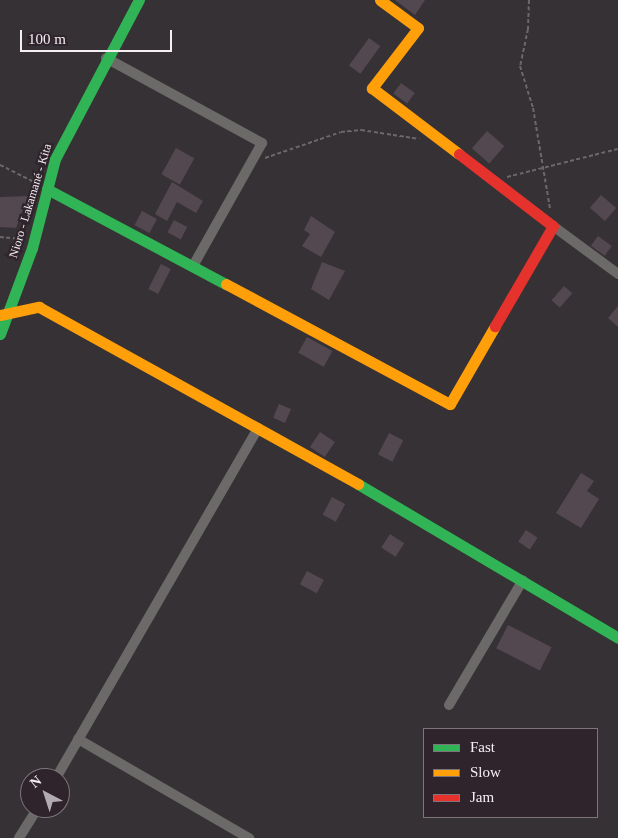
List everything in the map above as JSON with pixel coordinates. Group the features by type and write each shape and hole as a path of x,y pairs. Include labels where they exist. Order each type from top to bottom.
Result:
{"street":[{"name":"Nioro - Lakamané - Kita","path":"0,334 4,314 34,241 47,189 73,120 140,0"},
{"path":"380,0 418,28 372,88 618,274"},
{"path":"106,58 262,143 194,264"},
{"path":"47,189 194,264 450,404 553,226"},
{"path":"4,314 39,307 258,428 524,580 618,638"},
{"path":"62,768 258,428"},
{"path":"449,705 524,580"},
{"path":"78,740 249,838"},
{"path":"19,838 32,818"}],"path":[{"path":"529,0 528,29 520,66 533,108 541,167 553,226"},
{"path":"251,163 341,132 361,130 422,139"},
{"path":"494,181 618,148"},
{"path":"0,165 47,189"},
{"path":"0,237 34,241"}],"building":[{"path":"395,0 425,0 415,15"},
{"path":"369,38 380,46 360,74 349,66"},
{"path":"401,83 415,93 407,104 393,94"},
{"path":"487,131 504,146 489,163 472,148"},
{"path":"176,148 194,158 180,184 161,174"},
{"path":"172,182 203,201 196,213 177,202 167,221 155,214"},
{"path":"601,195 616,208 605,221 590,208"},
{"path":"28,196 16,228 0,227 0,197"},
{"path":"142,211 157,219 149,233 134,225"},
{"path":"311,216 335,232 321,257 302,246 310,234 304,230"},
{"path":"174,220 187,227 181,239 167,232"},
{"path":"598,236 612,246 605,256 591,246"},
{"path":"322,262 345,271 329,300 311,289"},
{"path":"161,264 171,269 158,294 148,289"},
{"path":"564,286 572,293 560,308 552,300"},
{"path":"618,306 618,327 608,318"},
{"path":"307,337 332,351 324,367 298,353"},
{"path":"279,404 291,409 285,423 273,418"},
{"path":"320,432 335,442 325,457 310,447"},
{"path":"389,433 403,440 392,462 378,454"},
{"path":"581,473 594,481 587,491 599,499 581,528 556,513"},
{"path":"332,497 345,504 336,522 323,515"},
{"path":"526,530 538,538 530,549 518,542"},
{"path":"390,534 404,543 396,557 381,547"},
{"path":"307,571 324,580 317,593 300,584"},
{"path":"508,625 552,647 540,670 496,648"}],"traffic: fast":[{"path":"0,334 32,248 55,159 139,0"},
{"path":"47,189 226,284"},
{"path":"358,484 618,638"}],"traffic: slow":[{"path":"380,0 418,28 372,88 459,154"},
{"path":"226,284 450,404 495,326"},
{"path":"0,315 39,307 358,484"}],"traffic: jam":[{"path":"459,154 553,226 495,326"}]}
